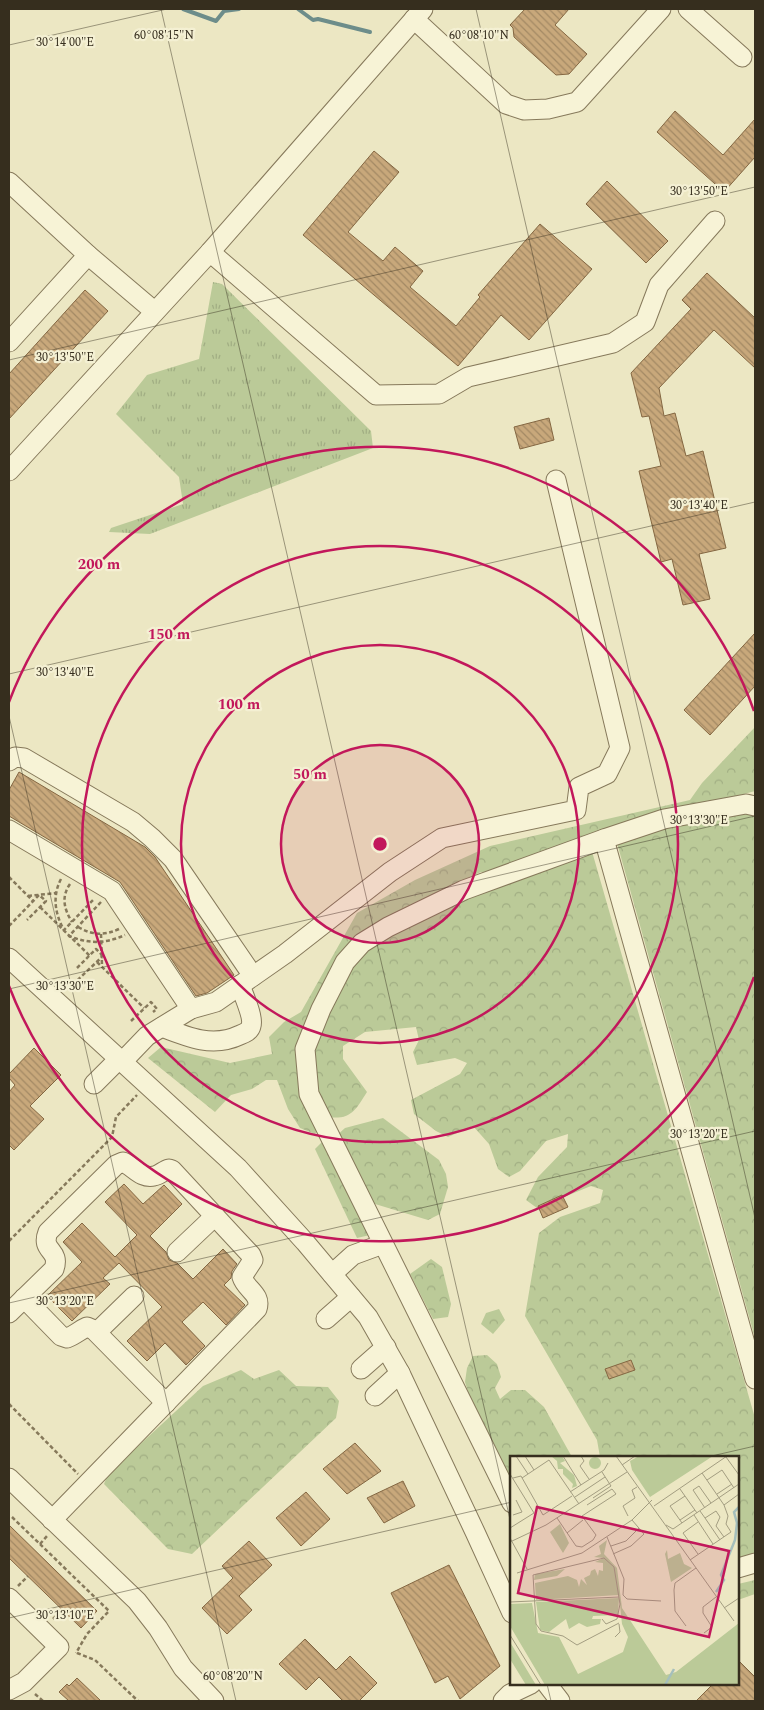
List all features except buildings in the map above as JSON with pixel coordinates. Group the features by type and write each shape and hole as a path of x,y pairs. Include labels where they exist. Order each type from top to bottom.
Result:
{"street":[{"path":"9,471 210,252 418,14 506,104 524,110 548,109 577,102 661,9"},
{"path":"688,9 742,57"},
{"path":"9,182 88,255 154,311"},
{"path":"210,252 376,395 439,394 468,377 613,342 645,322 659,285 715,221"},
{"path":"9,342 88,255"},
{"path":"94,1084 147,1036 156,1021 216,1002 285,954 390,872 442,838 576,810 579,787 607,774 620,748 556,480"},
{"path":"9,761 14,758 24,758 133,822 152,838 173,859 247,981 252,1019 251,1026 247,1032 234,1038 216,1042 191,1038 156,1021"},
{"path":"510,1499 309,1094 306,1049 321,1009 345,962 362,943 388,927 464,890 664,819 752,804"},
{"path":"9,830 109,889 191,1009"},
{"path":"604,840 755,1379"},
{"path":"9,958 238,1168 332,1274 368,1318 400,1373 510,1609"},
{"path":"9,1313 54,1268 56,1262 54,1254 47,1247 45,1240 48,1232 116,1165 122,1162 130,1165 137,1172 145,1176 154,1176 165,1170 172,1170 251,1255 251,1265 242,1277 244,1283 257,1296 259,1303 257,1309 52,1520"},
{"path":"177,1252 214,1216"},
{"path":"332,1274 353,1256 383,1244"},
{"path":"97,1332 134,1296"},
{"path":"326,1319 351,1297"},
{"path":"24,1298 61,1336 67,1338 87,1327 97,1332 166,1403"},
{"path":"361,1369 386,1347"},
{"path":"375,1396 400,1373"},
{"path":"9,1478 137,1601 158,1628 183,1668 214,1701"},
{"path":"739,1568 755,1563"},
{"path":"9,1598 68,1650 24,1682 9,1690"},
{"path":"503,1701 510,1694 529,1685"},
{"path":"527,1701 538,1685"},
{"path":"548,1685 560,1701"}],"path":[{"path":"64,930 58,919 55,906 56,893 59,884 73,868"},
{"path":"72,922 66,912 64,902 73,868"},
{"path":"9,877 33,901"},
{"path":"64,930 78,915 109,889"},
{"path":"69,936 84,921 109,889"},
{"path":"28,896 56,893"},
{"path":"9,926 40,895"},
{"path":"27,920 46,901 40,895"},
{"path":"40,907 90,956"},
{"path":"78,915 84,921"},
{"path":"78,927 93,934 101,934 112,932 133,923"},
{"path":"69,936 90,943 101,943 114,940 126,934 133,923"},
{"path":"101,934 102,967"},
{"path":"77,968 96,949 102,956"},
{"path":"68,989 102,956"},
{"path":"97,962 144,1008"},
{"path":"131,1021 151,1002 157,1009 156,1021"},
{"path":"9,1241 112,1137 116,1116 137,1095"},
{"path":"9,1404 88,1484"},
{"path":"12,1516 109,1611 87,1634 68,1650 95,1660 138,1701"}],"green space":[{"path":"213,282 222,284 371,431 373,448 150,534 109,532 111,528 183,504 179,477 116,414 147,375 199,359"},
{"path":"755,727 755,791 616,829 494,872 481,872 443,889 433,900 360,939 301,1046 321,1126 315,1134 300,1128 288,1109 277,1080 266,1080 252,1089 231,1095 215,1112 148,1058 161,1047 230,1063 272,1054 269,1037 284,1022 301,1012 357,913 415,880 490,846 690,800 702,783"},
{"path":"730,813 755,814 755,1338 617,843 630,836"},
{"path":"591,848 755,1418 755,1555 739,1560 739,1456 600,1456 597,1440 525,1316 539,1233 560,1217 600,1203 603,1190 591,1186 537,1208 526,1200 538,1177 567,1147 568,1134 546,1141 520,1171 509,1177 498,1169 489,1144 473,1126 448,1137 436,1131 414,1114 411,1100 460,1074 467,1063 455,1058 417,1065 413,1052 419,1040 416,1027 365,1032 343,1046 343,1059 367,1092 352,1113 342,1117 327,1117 313,1095 309,1054 358,948 469,895"},
{"path":"383,1118 439,1160 446,1174 448,1187 440,1214 428,1220 375,1204 364,1195 335,1137 345,1128"},
{"path":"324,1140 370,1235 357,1238 315,1149"},
{"path":"431,1259 442,1267 451,1304 448,1317 433,1319 410,1274"},
{"path":"499,1309 505,1320 493,1334 481,1324 486,1313"},
{"path":"487,1355 497,1364 501,1377 495,1388 500,1399 511,1390 525,1390 544,1407 571,1456 510,1456 510,1487 483,1442 465,1382 467,1368 473,1356"},
{"path":"241,1370 254,1379 279,1370 296,1386 328,1387 339,1401 336,1418 192,1554 168,1549 104,1484 108,1474 203,1386"},
{"path":"755,1580 755,1594 739,1600 739,1584"}],"waterway":[{"path":"183,9 216,21 224,11 239,9"},
{"path":"298,9 313,20 318,19 370,32"}]}
